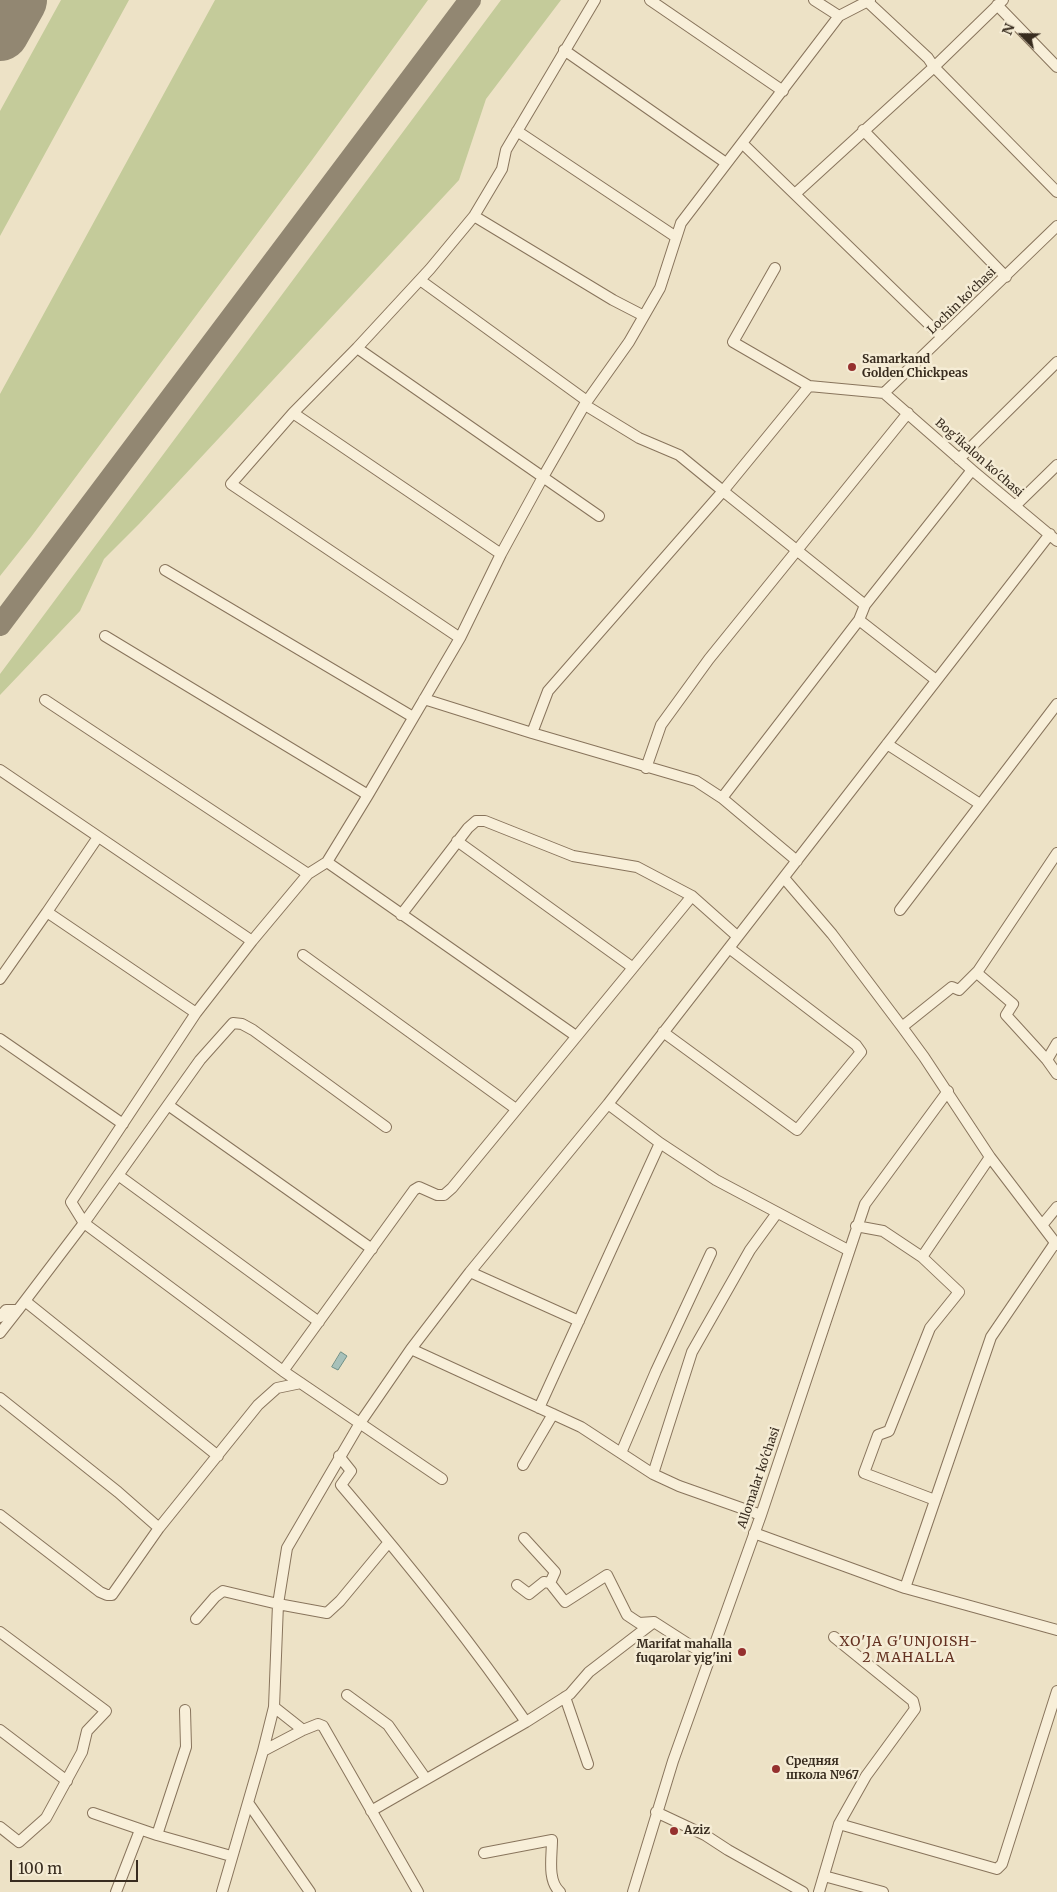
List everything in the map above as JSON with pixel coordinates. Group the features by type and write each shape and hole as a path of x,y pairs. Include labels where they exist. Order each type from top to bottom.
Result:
{"street":[{"path":"460,638 231,484 293,413 420,280 474,216 502,169 506,150 595,0"},
{"path":"650,0 783,91"},
{"path":"814,0 838,16"},
{"path":"442,1479 283,1371 84,1223 71,1202 196,1013 252,941 308,874 327,862 460,638 501,554 587,401 629,342 660,288 681,223 783,91 838,16 869,1 928,58 934,67 1057,192"},
{"path":"795,194 934,67 1000,3 1057,67"},
{"path":"564,50 726,163"},
{"path":"863,130 1006,277"},
{"path":"517,131 676,237"},
{"path":"742,143 942,337"},
{"path":"474,216 613,300 644,316"},
{"name":"Lochin ko'chasi","path":"884,393 1057,226"},
{"path":"776,268 733,342 809,386 884,393"},
{"path":"420,280 587,401"},
{"path":"357,348 600,516"},
{"path":"959,459 1057,362"},
{"path":"532,734 548,691 723,491 809,386"},
{"name":"Bog'ikalon ko'chasi","path":"884,393 959,459 1054,538"},
{"path":"587,401 585,405 639,438 679,455 865,605"},
{"path":"293,413 501,554"},
{"path":"646,768 661,725 709,659 908,413"},
{"path":"1016,506 1057,465"},
{"path":"722,798 859,620 865,605 972,470"},
{"path":"222,1892 263,1752 274,1707 278,1604 287,1548 339,1456 411,1349 470,1272 608,1104 936,680 1054,538"},
{"path":"164,570 414,716"},
{"path":"859,620 936,680"},
{"path":"105,636 368,795"},
{"path":"424,699 532,734 696,781 722,798 797,861"},
{"path":"46,700 308,874"},
{"path":"900,910 1057,704"},
{"path":"888,744 980,804"},
{"path":"0,770 252,941"},
{"path":"401,915 457,841 476,820 485,821 573,856 637,867 692,896 737,936"},
{"path":"0,979 98,837"},
{"path":"457,841 632,967"},
{"path":"902,1027 952,986 959,990 977,973 1057,853"},
{"path":"327,862 576,1036"},
{"path":"784,878 832,934 902,1027 948,1091 990,1157 1043,1224 1056,1244 991,1337 905,1588"},
{"path":"283,1371 414,1190 419,1187 437,1195 444,1195 452,1188 692,896"},
{"path":"47,912 196,1013"},
{"path":"663,1032 797,1130 861,1052 856,1045 729,948"},
{"path":"303,956 516,1109"},
{"path":"977,973 1013,1004 1006,1015 1047,1060 1057,1074"},
{"path":"0,1333 84,1223 200,1060 233,1023 242,1024 253,1030 386,1127"},
{"path":"0,1039 123,1124"},
{"path":"1047,1060 1057,1043"},
{"name":"Allomalar ko'chasi","path":"633,1892 656,1812 761,1514 856,1226 865,1204 948,1091"},
{"path":"608,1104 660,1143 716,1180 848,1250"},
{"path":"168,1105 372,1249"},
{"path":"539,1408 660,1143"},
{"path":"922,1258 990,1157"},
{"path":"118,1175 319,1322"},
{"path":"1043,1224 1057,1207"},
{"path":"653,1474 692,1352 750,1250 777,1213"},
{"path":"856,1226 883,1231 922,1258 959,1292 930,1328 889,1431 878,1435 864,1473 935,1500"},
{"path":"621,1453 656,1371 711,1253"},
{"path":"470,1272 579,1320"},
{"path":"2,1310 22,1306 218,1456"},
{"path":"411,1349 581,1427 653,1474 679,1486 761,1514"},
{"path":"0,1515 107,1595 112,1595 159,1528 258,1405 277,1388 301,1383"},
{"path":"0,1398 159,1528"},
{"path":"523,1465 553,1414"},
{"path":"339,1456 351,1470 341,1485 389,1542 488,1667 526,1722"},
{"path":"754,1533 905,1588 1057,1630"},
{"path":"524,1538 555,1572 550,1583"},
{"path":"196,1619 215,1596 223,1591 327,1613 340,1601 389,1542"},
{"path":"517,1584 529,1594 544,1582 550,1583 565,1602 607,1575 627,1615 639,1623 654,1622 710,1658"},
{"path":"371,1811 526,1722 570,1694 589,1672 654,1622"},
{"path":"0,1632 106,1711 87,1731 82,1752 46,1818 19,1842 0,1827"},
{"path":"819,1892 839,1824 866,1776 916,1709 913,1701 834,1637"},
{"path":"839,1824 998,1870 1002,1864 1057,1691"},
{"path":"347,1695 388,1725 426,1779"},
{"path":"565,1697 588,1764"},
{"path":"274,1707 303,1730"},
{"path":"157,1835 186,1747 185,1710"},
{"path":"263,1752 303,1730 318,1724 323,1726 418,1892"},
{"path":"0,1730 67,1781"},
{"path":"248,1804 310,1892"},
{"path":"656,1812 705,1835 803,1892"},
{"path":"93,1813 140,1830 231,1856"},
{"path":"116,1892 140,1830"},
{"path":"484,1853 552,1840 552,1880 554,1887 560,1892"},
{"path":"824,1876 883,1892"}],"green space":[{"path":"61,0 129,0 0,236 0,111"},
{"path":"215,0 428,0 312,160 0,576 0,394"},
{"path":"501,0 561,0 486,99 459,180 139,524 104,559 80,611 0,695 0,674"}],"water":[{"path":"341,1352 347,1356 338,1370 332,1367"}],"taxiway":[{"path":"0,625 470,0"}],"runway":[{"path":"0,32 18,0"}],"place":[{"name":"Samarkand Golden Chickpeas","path":"852,367"},
{"name":"Marifat mahalla fuqarolar yig'ini","path":"742,1652"},
{"name":"Средняя школа №67","path":"776,1769"},
{"name":"Aziz","path":"674,1831"}],"district":[{"name":"XO'JA G'UNJOISH- 2 MAHALLA","path":"909,1650"}]}
